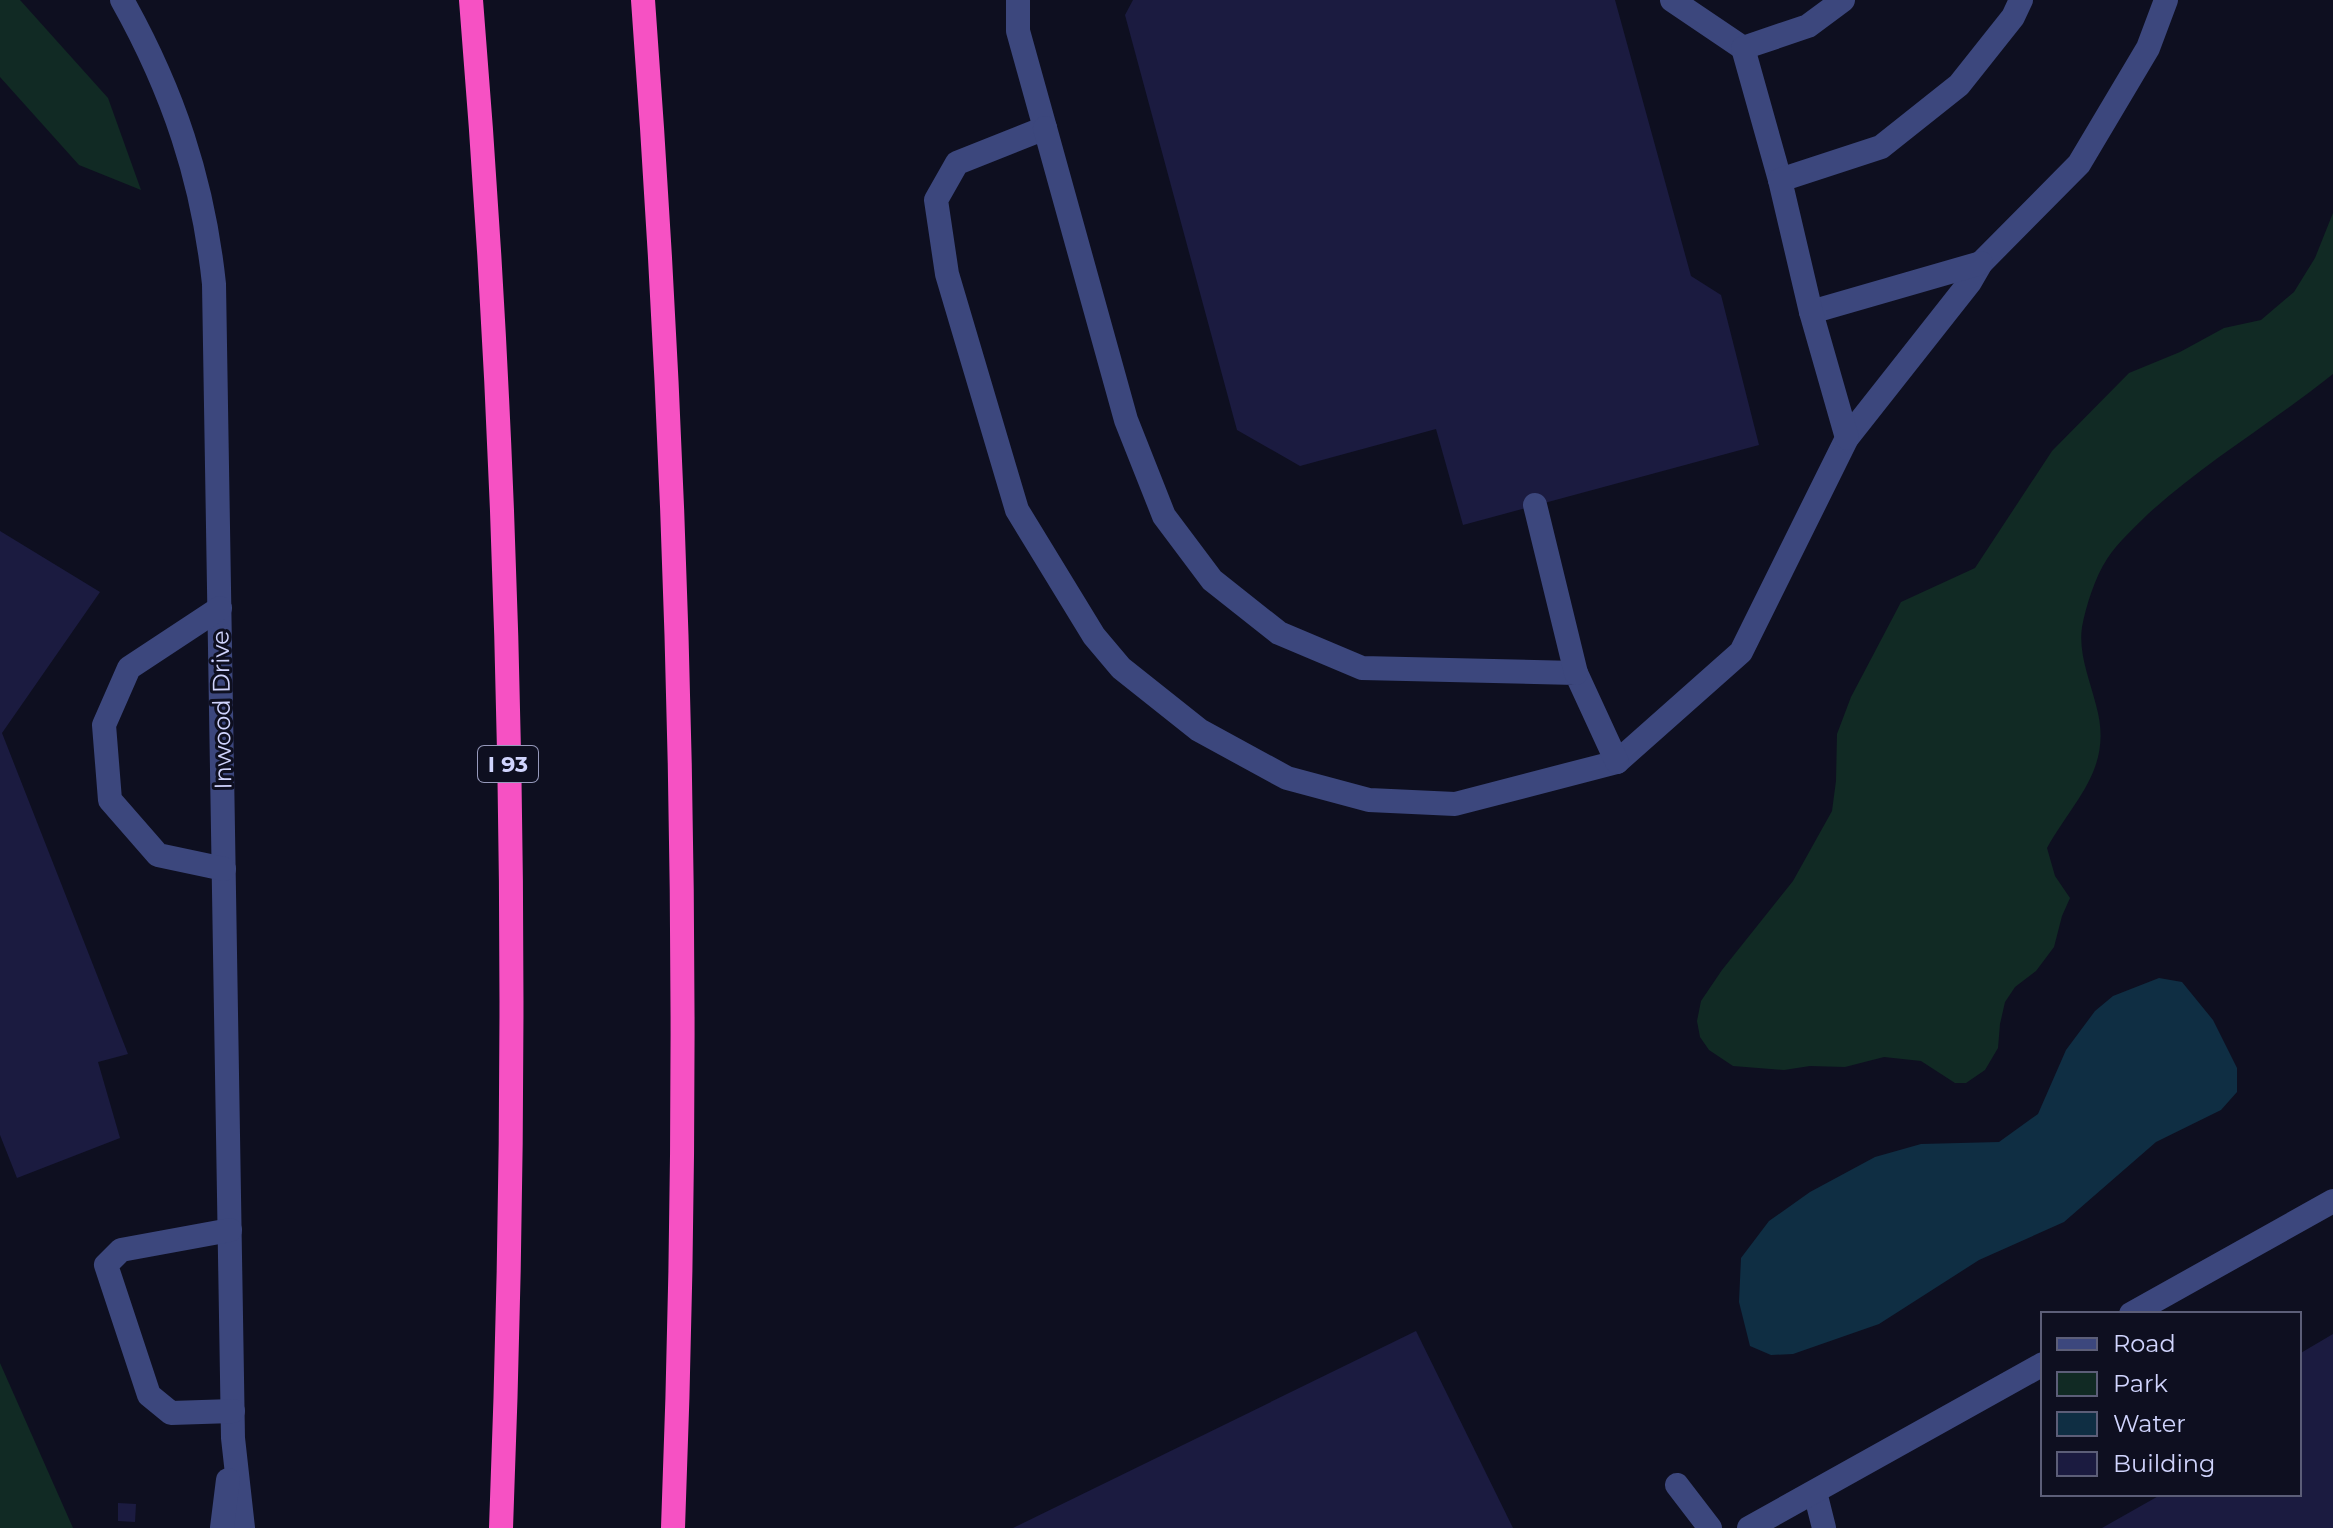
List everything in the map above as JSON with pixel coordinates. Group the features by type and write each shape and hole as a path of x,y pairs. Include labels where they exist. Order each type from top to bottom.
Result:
{"highway":[{"name":"I 93","path":"471,0 489,254 507,721 510,1030 501,1528"},
{"path":"643,0 668,412 679,743 681,1185 673,1528"}],"street":[{"name":"Inwood Drive","path":"122,0 148,47 181,129 199,185 214,284 233,1438 243,1528"},
{"path":"1018,0 1018,31 1126,420 1164,516 1212,580 1279,633 1362,668 1576,673"},
{"path":"1672,0 1743,48 1847,438"},
{"path":"1743,48 1808,26 1843,0"},
{"path":"1780,180 1881,147 1959,85 2013,17 2021,0"},
{"path":"1045,128 957,163 936,200 947,274 1017,510 1094,636 1121,668 1199,730 1287,778 1369,800 1455,804 1617,762 1741,652 1847,438 1970,282 1981,263 2079,164 2148,48 2166,0"},
{"path":"1811,312 1981,263"},
{"path":"1535,505 1576,673 1617,762"},
{"path":"220,608 129,668 104,725 110,800 158,855 224,869"},
{"path":"2135,1312 2333,1201"},
{"path":"230,1230 121,1250 106,1265 149,1395 171,1413 233,1411"},
{"path":"1749,1528 2041,1365"},
{"name":"Inwood Drive","path":"222,1528 233,1438"},
{"path":"1677,1485 1710,1528"},
{"path":"1815,1492 1824,1528"}],"green space":[{"path":"0,0 20,0 108,98 141,190 79,165 0,77"},
{"path":"2333,213 2333,374 2148,514 2111,553 2095,583 2081,637 2100,727 2100,747 2089,781 2047,848 2055,876 2070,898 2054,947 2036,971 2015,987 2005,1002 1998,1048 1985,1070 1966,1083 1955,1083 1921,1061 1884,1057 1845,1067 1810,1066 1784,1070 1733,1066 1709,1050 1700,1037 1697,1021 1701,1001 1793,881 1832,811 1837,734 1851,697 1901,602 1975,568 2052,451 2129,373 2180,352 2224,328 2261,320 2294,292 2315,258"},
{"path":"0,1363 73,1528 0,1528"}],"water":[{"path":"2159,978 2182,982 2213,1020 2237,1068 2237,1092 2221,1110 2156,1142 2064,1222 1979,1260 1879,1324 1793,1354 1771,1355 1750,1346 1739,1302 1741,1258 1769,1221 1810,1192 1875,1157 1921,1144 1999,1142 2038,1114 2066,1050 2095,1011 2113,996"}],"building":[{"path":"1133,0 1615,0 1691,276 1721,295 1759,445 1463,525 1436,429 1300,466 1237,430 1125,15"},
{"path":"0,531 100,592 2,733 128,1054 98,1062 120,1138 17,1178 0,1135"},
{"path":"1416,1331 1513,1528 1013,1528"},
{"path":"2333,1334 2333,1528 2102,1528 2158,1496 2301,1496 2301,1353"},
{"path":"118,1503 136,1504 135,1522 118,1521"}]}
